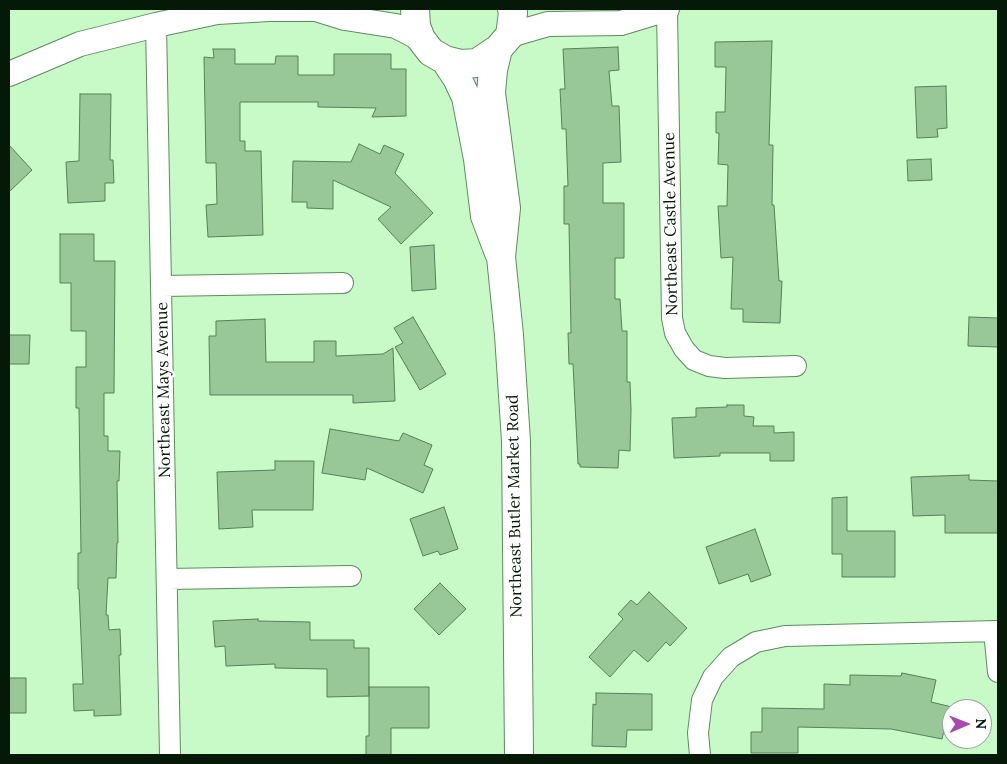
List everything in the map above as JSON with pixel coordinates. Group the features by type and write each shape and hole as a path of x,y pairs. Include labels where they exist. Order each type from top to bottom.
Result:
{"main road":[{"path":"416,9 416,26 421,39 431,52 445,60 461,64 477,62 507,31"},
{"name":"Northeast Butler Market Road","path":"507,31 493,70 490,93 506,208 501,257 509,335 516,441 519,755"},
{"name":"Northeast Butler Market Road","path":"445,60 457,78 466,97 478,159 485,216 501,257"}],"street":[{"path":"9,74 80,44 217,12 316,9 346,18 396,26 421,39"},
{"path":"507,31 548,24 621,22 666,9 679,9"},
{"name":"Northeast Castle Avenue","path":"666,9 672,318 675,334 684,349 694,360 709,366 725,368 796,366"},
{"name":"Northeast Mays Avenue","path":"156,25 170,755"},
{"path":"162,286 343,283"},
{"path":"167,579 351,576"},
{"path":"700,755 698,733 702,700 713,677 731,657 756,642 785,636 996,631 998,672"}],"building":[{"path":"772,41 769,145 773,145 772,205 774,205 779,281 782,281 780,323 743,322 743,309 731,309 733,257 721,258 718,206 727,206 728,165 718,164 719,133 716,133 716,112 725,112 726,67 715,67 715,42"},
{"path":"618,47 619,70 609,71 612,106 619,106 621,162 603,163 603,203 624,203 624,258 615,258 615,299 620,299 622,331 627,331 627,382 630,382 631,410 630,451 619,450 618,468 580,467 580,464 578,464 573,364 569,364 568,333 571,333 569,224 564,224 564,186 568,186 566,129 562,129 560,89 565,89 563,49"},
{"path":"213,49 235,49 235,64 275,64 276,56 298,56 298,75 334,75 334,54 391,54 391,69 406,69 406,116 372,117 376,108 318,107 318,102 240,102 240,141 245,141 245,151 261,151 263,235 208,237 206,205 217,204 216,163 206,163 204,57 214,58"},
{"path":"946,86 947,128 937,129 938,137 917,138 915,87"},
{"path":"80,94 111,94 110,160 113,160 114,183 105,183 105,201 68,203 66,162 79,161"},
{"path":"359,144 380,154 384,145 404,154 395,173 433,213 401,244 378,219 391,207 333,180 333,209 307,208 307,202 292,202 293,161 351,162"},
{"path":"9,145 32,170 9,192"},
{"path":"931,159 932,180 908,181 907,160"},
{"path":"60,234 94,234 94,261 115,261 114,393 104,393 104,436 108,436 108,451 120,451 119,481 117,481 118,543 116,578 108,578 106,615 108,615 109,630 120,629 121,715 94,716 94,710 74,711 73,684 83,684 78,589 78,553 81,553 79,408 76,408 76,367 86,367 86,331 71,331 71,283 60,283"},
{"path":"434,245 436,289 412,291 410,247"},
{"path":"413,317 446,374 420,390 395,347 403,343 394,328"},
{"path":"969,317 998,318 998,347 968,346"},
{"path":"265,319 266,362 314,362 314,341 336,341 336,356 383,354 393,348 395,401 353,403 353,395 210,395 209,336 216,336 216,321"},
{"path":"9,335 30,335 29,364 9,364"},
{"path":"727,405 744,405 744,416 754,417 753,426 774,426 774,433 794,432 794,461 770,461 770,453 720,453 720,456 674,458 672,418 696,417 696,408 727,407"},
{"path":"330,429 399,441 403,433 432,445 424,465 433,469 423,493 367,468 365,480 322,473"},
{"path":"275,461 314,461 313,510 252,510 253,527 219,529 217,472 275,470"},
{"path":"969,475 969,480 998,481 998,533 945,533 945,515 913,516 911,477"},
{"path":"847,497 847,531 895,531 895,577 842,577 842,554 832,554 832,498"},
{"path":"444,507 458,549 440,555 438,551 423,556 410,519"},
{"path":"755,529 771,575 751,582 748,574 719,584 706,547"},
{"path":"440,583 466,609 439,635 414,609"},
{"path":"649,592 687,628 670,646 666,642 648,662 634,650 610,677 589,657 623,619 618,614 631,600 637,605"},
{"path":"258,619 258,621 310,622 310,640 354,640 354,648 369,648 369,696 327,697 327,669 275,668 275,664 226,666 225,646 215,647 213,621"},
{"path":"902,673 936,680 931,702 942,705 942,739 891,729 798,727 798,753 751,753 751,732 762,732 762,708 824,709 824,684 850,685 850,675 901,676"},
{"path":"9,678 26,678 26,713 9,713"},
{"path":"369,687 429,687 429,728 391,728 391,755 366,755 366,736 369,736"},
{"path":"596,693 652,694 652,730 627,730 626,747 592,746 593,704 596,705"}]}
